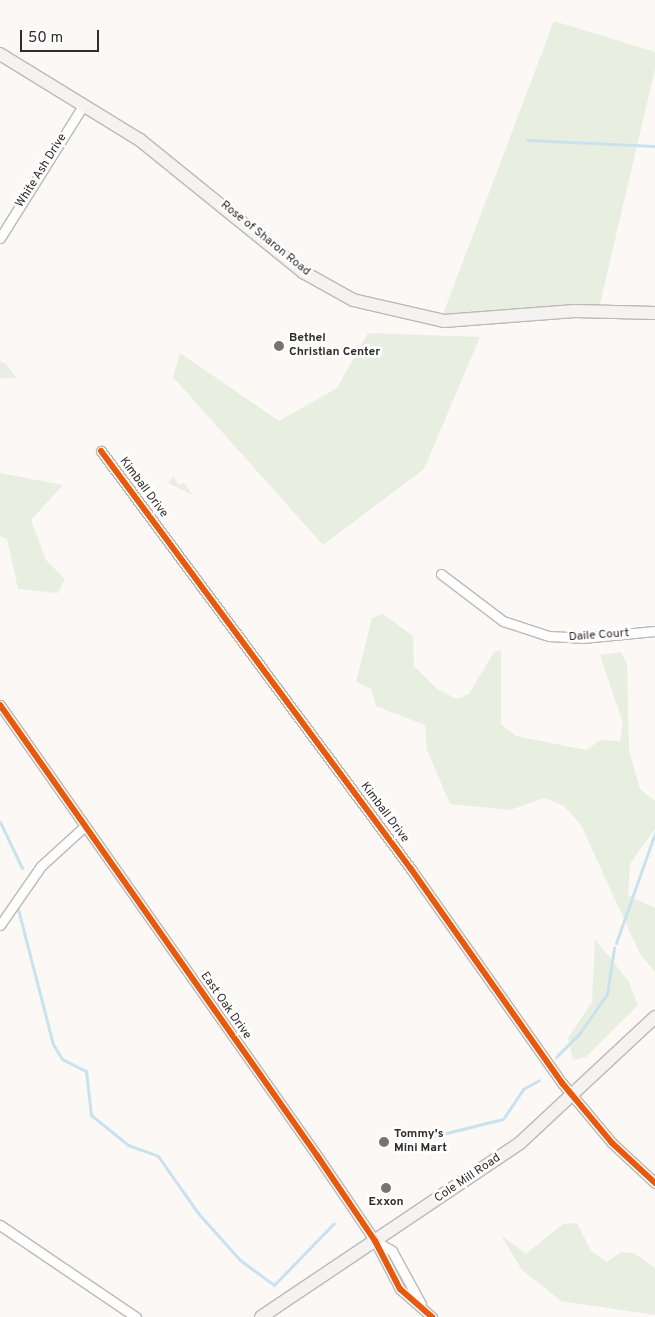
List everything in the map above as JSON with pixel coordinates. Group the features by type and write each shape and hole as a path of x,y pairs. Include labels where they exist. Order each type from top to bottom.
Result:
{"street":[{"name":"Rose of Sharon Road","path":"0,54 84,104 168,161 303,272 375,309 426,320 465,322 575,311 655,313"},
{"name":"White Ash Drive","path":"0,238 84,104"},
{"name":"Kimball Drive","path":"101,451 411,869 572,1097 655,1183"},
{"name":"Daile Court","path":"441,574 503,620 548,636 582,638 655,631"},
{"name":"East Oak Drive","path":"0,705 375,1241 400,1289 422,1306 432,1317"},
{"path":"0,925 41,866 85,826"},
{"name":"Cole Mill Road","path":"261,1317 521,1142 572,1097 655,1016"},
{"path":"0,1225 136,1317"},
{"name":"East Oak Drive","path":"375,1241 392,1251 422,1306"}],"shaded area":[{"path":"554,21 655,52 655,69 600,304 443,314"},
{"path":"368,333 480,337 424,469 323,545 173,377 180,353 279,421 337,388"},
{"path":"0,361 6,364 16,378 0,378"},
{"path":"0,473 63,485 31,520 46,560 65,579 58,593 18,589 7,539 0,536"},
{"path":"173,476 179,485 184,483 193,495 168,483"},
{"path":"383,614 413,636 414,666 437,689 457,699 469,694 494,652 501,650 501,724 516,736 586,750 601,740 620,741 623,723 600,655 621,652 627,664 629,750 640,789 655,801 655,829 630,864 628,895 655,908 655,972 640,954 581,825 564,806 544,798 510,810 450,804 427,750 425,725 376,706 371,689 356,682 372,618"},
{"path":"595,939 629,982 638,1005 586,1057 573,1060 568,1038 592,1002"},
{"path":"577,1223 591,1251 607,1262 621,1252 634,1253 655,1268 655,1315 561,1301 522,1270 501,1235 526,1254 563,1224"}],"waterway":[{"path":"527,140 655,146"},
{"path":"0,822 22,868"},
{"path":"616,943 655,833"},
{"path":"18,909 53,1044 62,1059 86,1071 91,1115 128,1145 158,1156 198,1213 240,1260 274,1285 334,1223"},
{"path":"556,1057 579,1034 607,994 614,948"},
{"path":"434,1136 503,1119 523,1089 539,1080"}],"cycle path":[{"path":"101,451 411,869 562,1083 612,1143 655,1183"},
{"path":"0,705 318,1157 375,1241 400,1289 432,1317"}],"place":[{"name":"Bethel Christian Center","path":"279,346"},
{"name":"Tommy's Mini Mart","path":"384,1142"},
{"name":"Exxon","path":"386,1188"}]}
